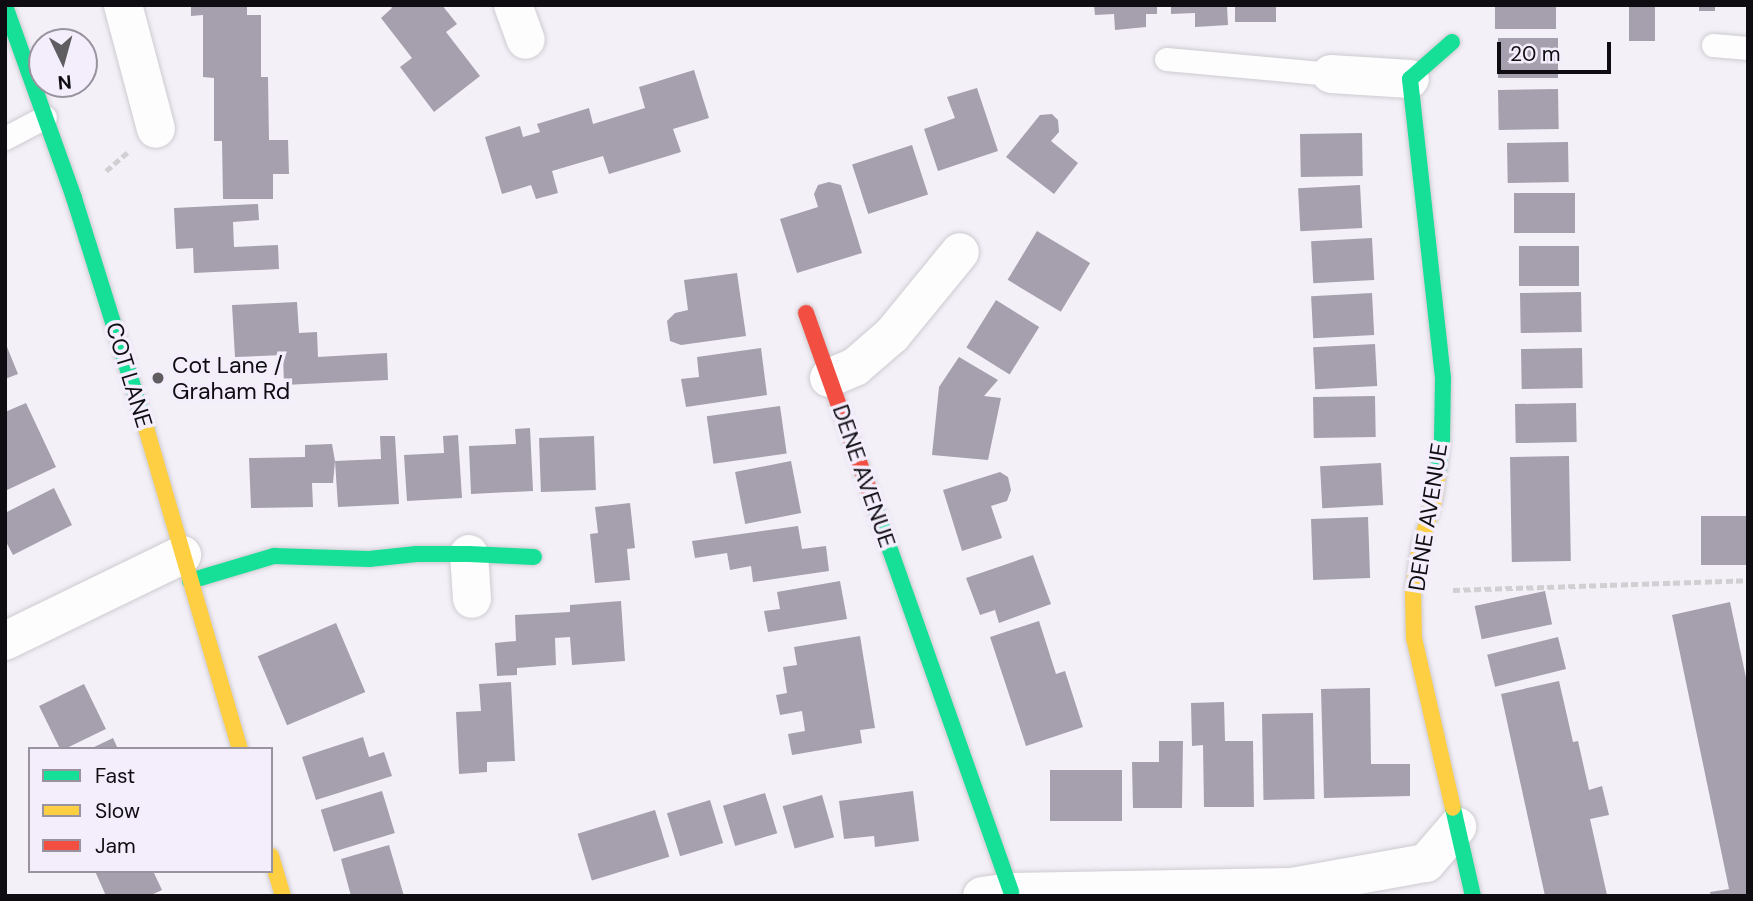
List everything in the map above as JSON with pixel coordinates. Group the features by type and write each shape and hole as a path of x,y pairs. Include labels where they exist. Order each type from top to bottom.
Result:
{"street":[{"path":"123,5 156,129"},
{"name":"COT LANE","path":"5,6 74,198 158,467 239,747"},
{"path":"1331,74 1410,79 1452,42"},
{"name":"DENE AVENUE","path":"1410,79 1443,378 1442,441 1434,500 1420,546 1413,592 1414,638 1473,896"},
{"name":"DENE AVENUE","path":"829,378 855,367 892,335 960,252"},
{"name":"DENE AVENUE","path":"806,313 996,894 1292,887 1426,863 1457,827"},
{"path":"5,641 186,568 274,556 369,559 417,554 469,554 534,557"},
{"path":"469,554 472,598"},
{"path":"273,863 283,896"}],"lane":[{"path":"1713,45 1748,48"},
{"path":"1166,59 1331,74"},
{"path":"5,138 45,117"}],"path":[{"path":"74,198 156,129"},
{"path":"1413,592 1748,580"}],"building":[{"path":"191,5 247,5 247,15 261,15 261,77 268,77 269,140 288,140 289,174 273,174 273,199 223,199 222,141 214,141 214,78 203,77 203,15 191,16"},
{"path":"390,5 442,5 457,24 446,32 480,76 434,112 400,67 412,58 381,18 392,8"},
{"path":"1094,5 1157,5 1157,14 1146,14 1146,27 1115,30 1114,14 1095,15"},
{"path":"1171,5 1227,5 1228,25 1195,27 1195,13 1171,14"},
{"path":"1235,5 1276,5 1276,22 1235,22"},
{"path":"1495,5 1556,5 1556,29 1495,29"},
{"path":"1629,5 1655,5 1655,41 1629,41"},
{"path":"1699,5 1715,5 1715,11 1699,11"},
{"path":"1498,38 1558,38 1558,78 1498,78"},
{"path":"694,70 709,118 673,129 681,152 609,174 603,156 552,171 558,193 536,199 531,185 502,194 485,137 520,126 523,137 540,132 537,124 589,108 593,124 645,108 639,87"},
{"path":"977,88 998,151 938,171 924,129 955,118 947,97"},
{"path":"1558,89 1559,129 1499,130 1498,90"},
{"path":"1052,114 1058,120 1059,132 1051,141 1078,163 1054,194 1006,157 1040,115"},
{"path":"1362,133 1363,176 1301,177 1300,134"},
{"path":"1568,142 1569,182 1508,183 1507,143"},
{"path":"912,145 928,194 868,214 852,164"},
{"path":"829,182 841,185 862,253 797,273 780,219 818,207 814,194 818,185"},
{"path":"1360,185 1362,228 1300,231 1298,188"},
{"path":"1514,193 1575,193 1575,233 1514,233"},
{"path":"258,204 259,220 233,222 234,247 278,245 279,269 194,273 193,248 176,249 174,208"},
{"path":"1037,231 1090,263 1061,312 1008,280"},
{"path":"1372,238 1374,280 1313,283 1311,241"},
{"path":"1519,246 1579,246 1579,286 1519,286"},
{"path":"737,273 746,336 681,345 670,341 667,321 675,313 688,310 684,280"},
{"path":"1581,292 1582,332 1521,333 1520,293"},
{"path":"1372,293 1374,335 1313,338 1311,296"},
{"path":"996,300 1039,327 1010,375 966,347"},
{"path":"297,302 299,333 317,332 318,357 387,353 388,380 284,385 283,355 235,357 232,305"},
{"path":"5,342 18,374 5,379"},
{"path":"1375,344 1377,386 1315,389 1313,347"},
{"path":"761,348 767,395 686,407 681,379 699,377 697,357"},
{"path":"1582,348 1583,388 1522,389 1521,349"},
{"path":"959,357 998,380 984,396 1001,398 988,460 932,455 939,387"},
{"path":"1375,396 1376,437 1314,438 1313,397"},
{"path":"26,403 56,467 5,491 5,412"},
{"path":"1576,403 1577,442 1516,443 1515,404"},
{"path":"780,406 787,454 713,464 707,416"},
{"path":"530,428 533,491 471,494 469,446 516,444 515,429"},
{"path":"458,435 462,498 407,501 404,455 444,453 443,436"},
{"path":"380,436 395,436 399,504 338,507 335,461 381,459"},
{"path":"594,436 596,490 541,492 539,438"},
{"path":"332,444 335,461 333,483 312,483 313,507 251,508 249,458 305,457 305,445"},
{"path":"1569,456 1571,561 1512,562 1510,457"},
{"path":"791,461 801,513 745,524 735,472"},
{"path":"1381,463 1383,505 1322,508 1320,466"},
{"path":"1000,472 1008,477 1011,490 1007,501 991,506 1002,538 962,551 943,490"},
{"path":"54,488 72,525 13,555 5,540 5,513"},
{"path":"630,503 635,548 627,549 630,580 595,583 590,534 598,533 595,507"},
{"path":"1701,516 1748,516 1748,565 1701,565"},
{"path":"1368,517 1370,578 1313,580 1311,519"},
{"path":"798,526 802,549 826,546 829,571 753,582 751,566 730,570 727,553 695,558 692,541"},
{"path":"1033,555 1051,604 999,623 995,610 980,615 966,578"},
{"path":"840,581 847,619 768,632 764,611 780,609 777,592"},
{"path":"1545,591 1552,624 1482,639 1475,606"},
{"path":"621,601 625,661 572,665 570,637 555,638 556,665 517,668 517,675 497,676 495,643 516,641 515,615 570,612 570,605"},
{"path":"1730,602 1748,687 1748,896 1711,896 1710,892 1729,889 1672,615"},
{"path":"1039,621 1056,674 1065,671 1083,727 1026,746 990,637"},
{"path":"336,623 365,692 287,725 258,656"},
{"path":"860,636 875,728 860,730 862,743 792,755 788,734 805,731 802,711 780,715 776,695 787,693 783,667 797,665 794,647"},
{"path":"1558,637 1566,669 1495,687 1487,655"},
{"path":"1559,681 1573,742 1578,741 1589,790 1602,786 1609,815 1590,819 1607,895 1603,896 1545,896 1501,694"},
{"path":"511,682 515,761 487,762 487,772 459,774 456,712 481,711 479,684"},
{"path":"84,684 106,729 69,747 59,747 39,706"},
{"path":"1370,688 1371,764 1410,764 1410,796 1324,798 1321,689"},
{"path":"1224,702 1225,741 1253,741 1254,807 1204,807 1203,745 1192,746 1191,703"},
{"path":"1313,713 1315,799 1264,800 1262,714"},
{"path":"363,737 369,757 384,752 392,776 316,800 302,757"},
{"path":"113,738 117,747 94,747"},
{"path":"1159,741 1183,741 1182,808 1133,808 1132,762 1159,762"},
{"path":"1050,770 1122,770 1122,821 1050,821"},
{"path":"382,791 395,833 334,852 321,810"},
{"path":"913,791 919,841 875,847 874,836 844,839 839,801"},
{"path":"765,793 777,833 735,846 723,806"},
{"path":"822,795 834,837 795,849 783,806"},
{"path":"710,800 723,843 680,856 667,813"},
{"path":"655,810 669,857 592,881 578,834"},
{"path":"389,845 404,896 351,896 341,859"},
{"path":"96,873 154,873 162,890 149,896 106,896"}],"traffic: fast":[{"path":"5,6 74,198 146,428"},
{"path":"1438,473 1442,441 1443,378 1410,79 1452,42"},
{"path":"871,496 1011,892"},
{"path":"190,581 274,556 369,559 417,554 469,554 534,557"},
{"path":"1453,808 1473,896"}],"traffic: slow":[{"path":"146,428 239,747"},
{"path":"1438,473 1434,500 1420,546 1413,592 1414,638 1453,808"},
{"path":"273,863 283,896"}],"traffic: jam":[{"path":"806,313 871,496"}],"place":[{"name":"Cot Lane / Graham Rd","path":"158,378"}]}
